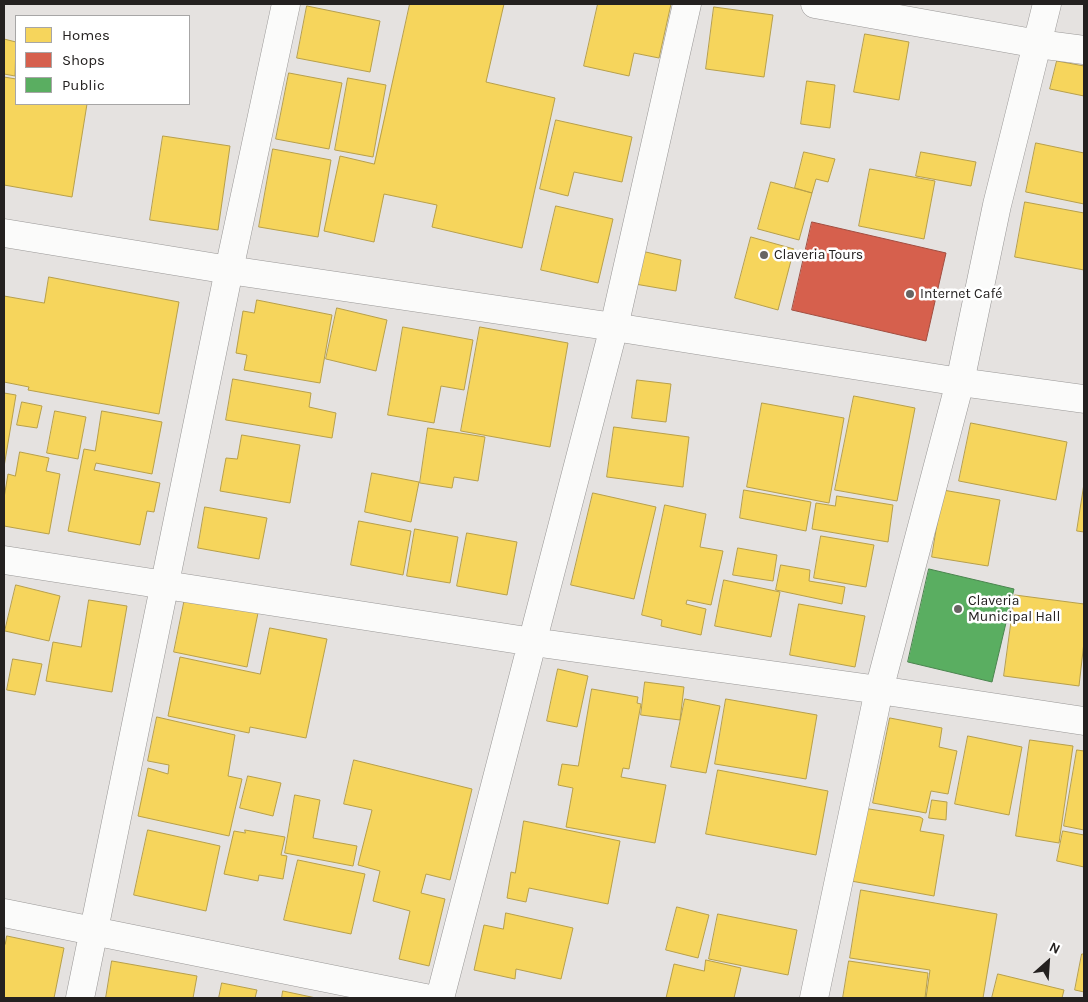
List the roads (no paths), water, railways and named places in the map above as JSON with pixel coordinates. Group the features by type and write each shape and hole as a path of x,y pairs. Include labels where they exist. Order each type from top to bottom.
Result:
{"street":[{"path":"80,998 229,270 286,4"},
{"path":"440,998 614,327 686,4"},
{"path":"815,4 1038,44 1084,50"},
{"path":"814,998 879,690 960,382 997,205 1047,4"},
{"path":"4,233 229,270 614,327 960,382 1084,399"},
{"path":"4,560 533,642 879,690 1084,721"},
{"path":"4,913 425,998"}],"place":[{"name":"Claveria Tours","path":"764,255"},
{"name":"Internet Café","path":"910,294"},
{"name":"Claveria Municipal Hall","path":"958,609"}]}
